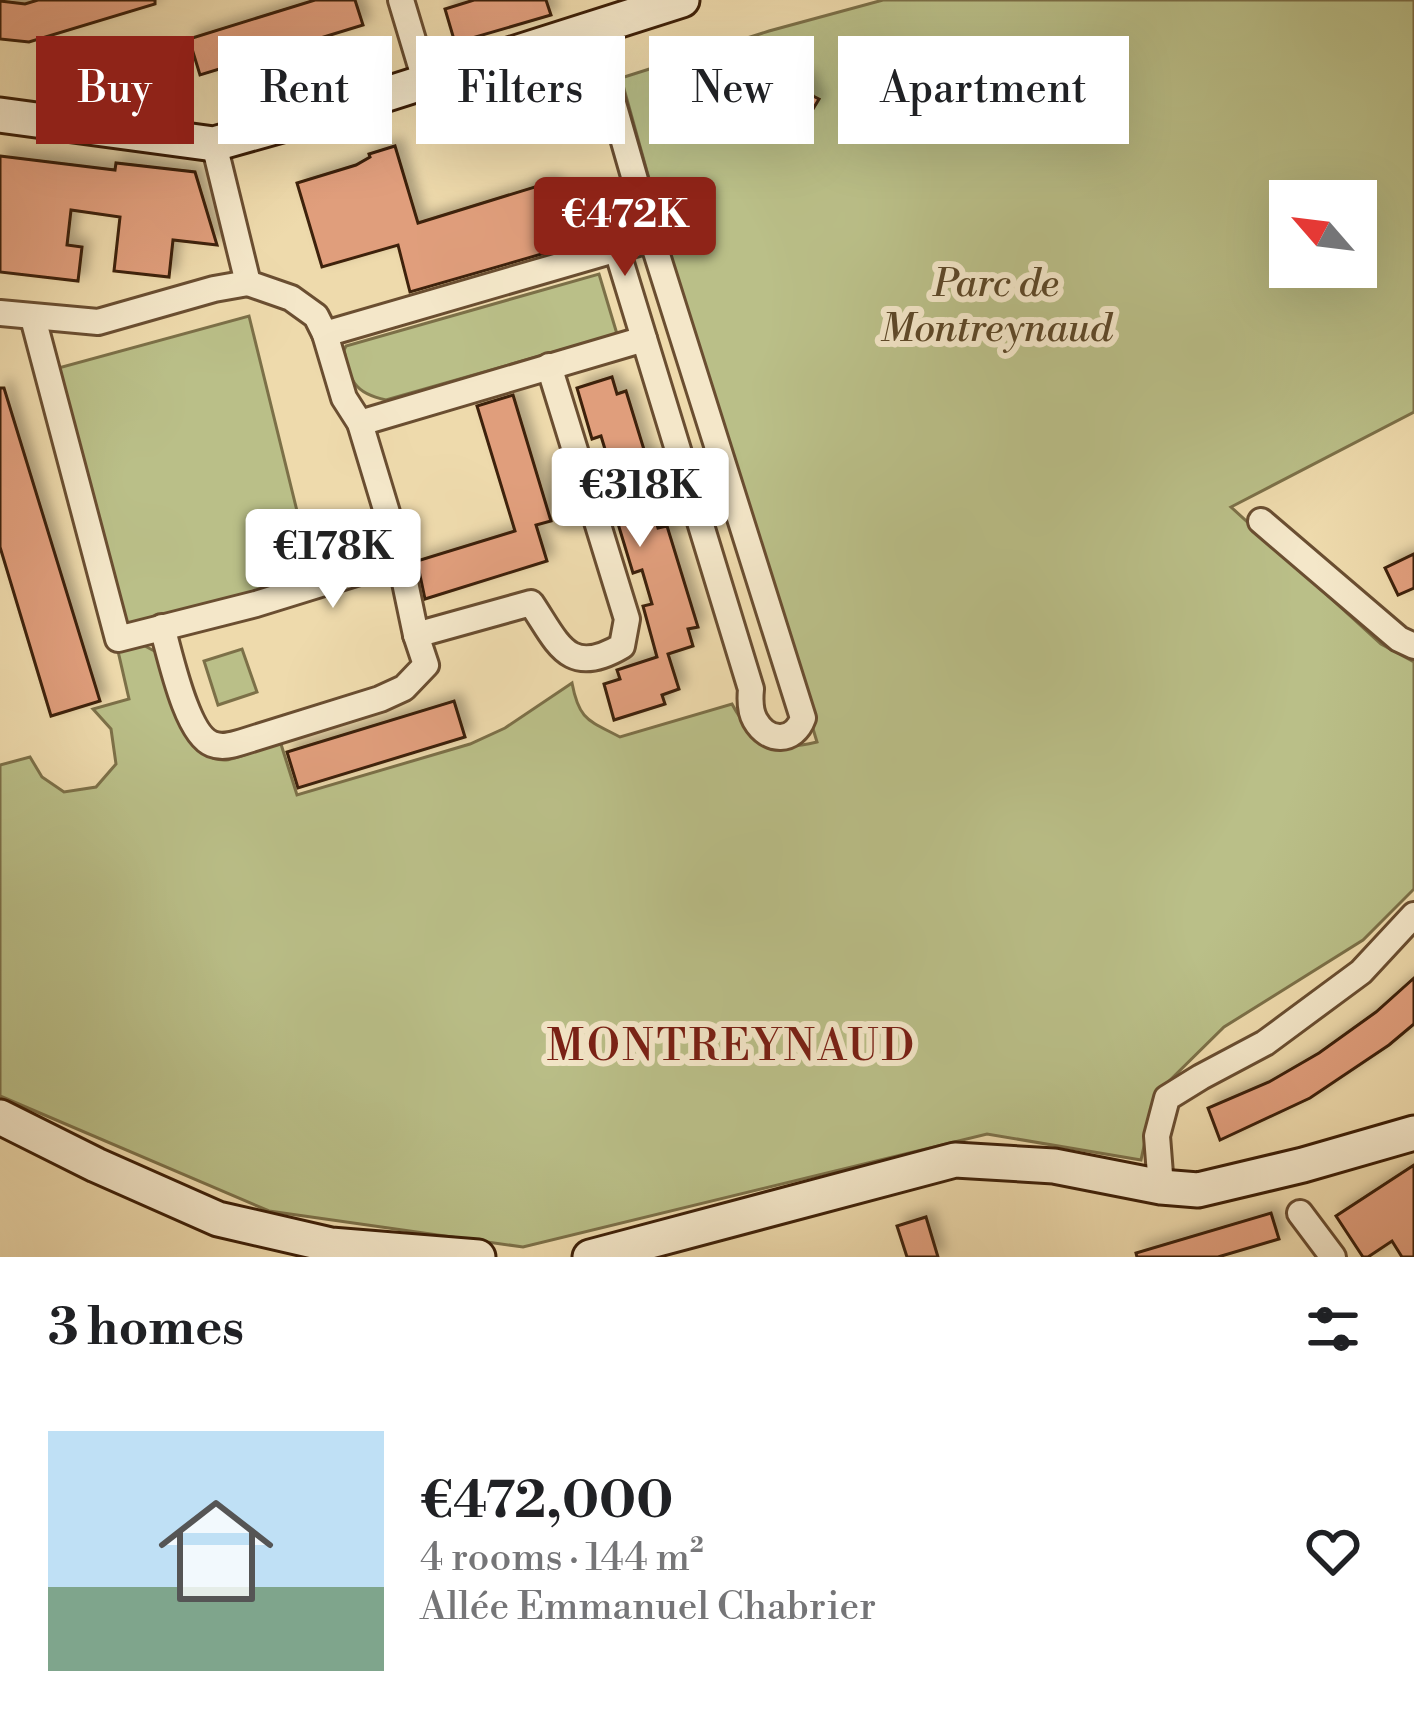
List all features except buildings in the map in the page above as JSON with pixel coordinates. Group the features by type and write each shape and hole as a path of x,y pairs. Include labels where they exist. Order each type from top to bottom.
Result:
{"street":[{"path":"401,0 416,50"},
{"path":"572,36 682,0"},
{"path":"592,30 652,239 803,718 792,736 767,733 752,716 751,689 616,250"},
{"path":"0,115 214,144 416,83"},
{"path":"214,144 248,283"},
{"path":"325,334 652,239"},
{"path":"0,313 98,322 248,283 302,304 316,316 344,398 360,423 426,665 404,688 380,699 225,746 202,738 191,722 162,627"},
{"path":"33,318 118,639 382,565 398,549"},
{"path":"360,423 644,339"},
{"path":"416,635 531,603 573,658 605,656 622,646 627,619 549,366"},
{"path":"1261,521 1399,639 1414,646"},
{"path":"1160,1187 1157,1136 1167,1098 1265,1043 1360,972 1414,916"},
{"path":"0,1117 218,1219 331,1245 478,1257"},
{"path":"590,1257 955,1160 1054,1166 1198,1190 1414,1133"},
{"path":"1300,1213 1333,1257"}],"green space":[{"name":"Parc de Montreynaud","path":"883,0 1414,0 1414,412 1231,507 1381,644 1414,662 1414,889 1363,940 1224,1027 1155,1095 1141,1160 987,1134 523,1247 269,1211 0,1096 0,765 30,757 42,777 64,792 96,787 116,764 111,729 93,709 129,699 118,651 143,645 160,654 189,736 211,757 232,759 280,741 297,795 470,744 505,728 572,683 587,718 620,737 732,704 748,728 766,742 788,746 817,742 625,92 625,77 649,69 649,144 814,144 814,36 753,36"},
{"path":"599,274 617,334 386,400 366,393 351,377 346,346"},
{"path":"249,316 314,580 127,632 51,370"},
{"path":"242,649 257,692 218,705 204,661"}],"district":[{"name":"MONTREYNAUD","path":"732,1045"}]}
